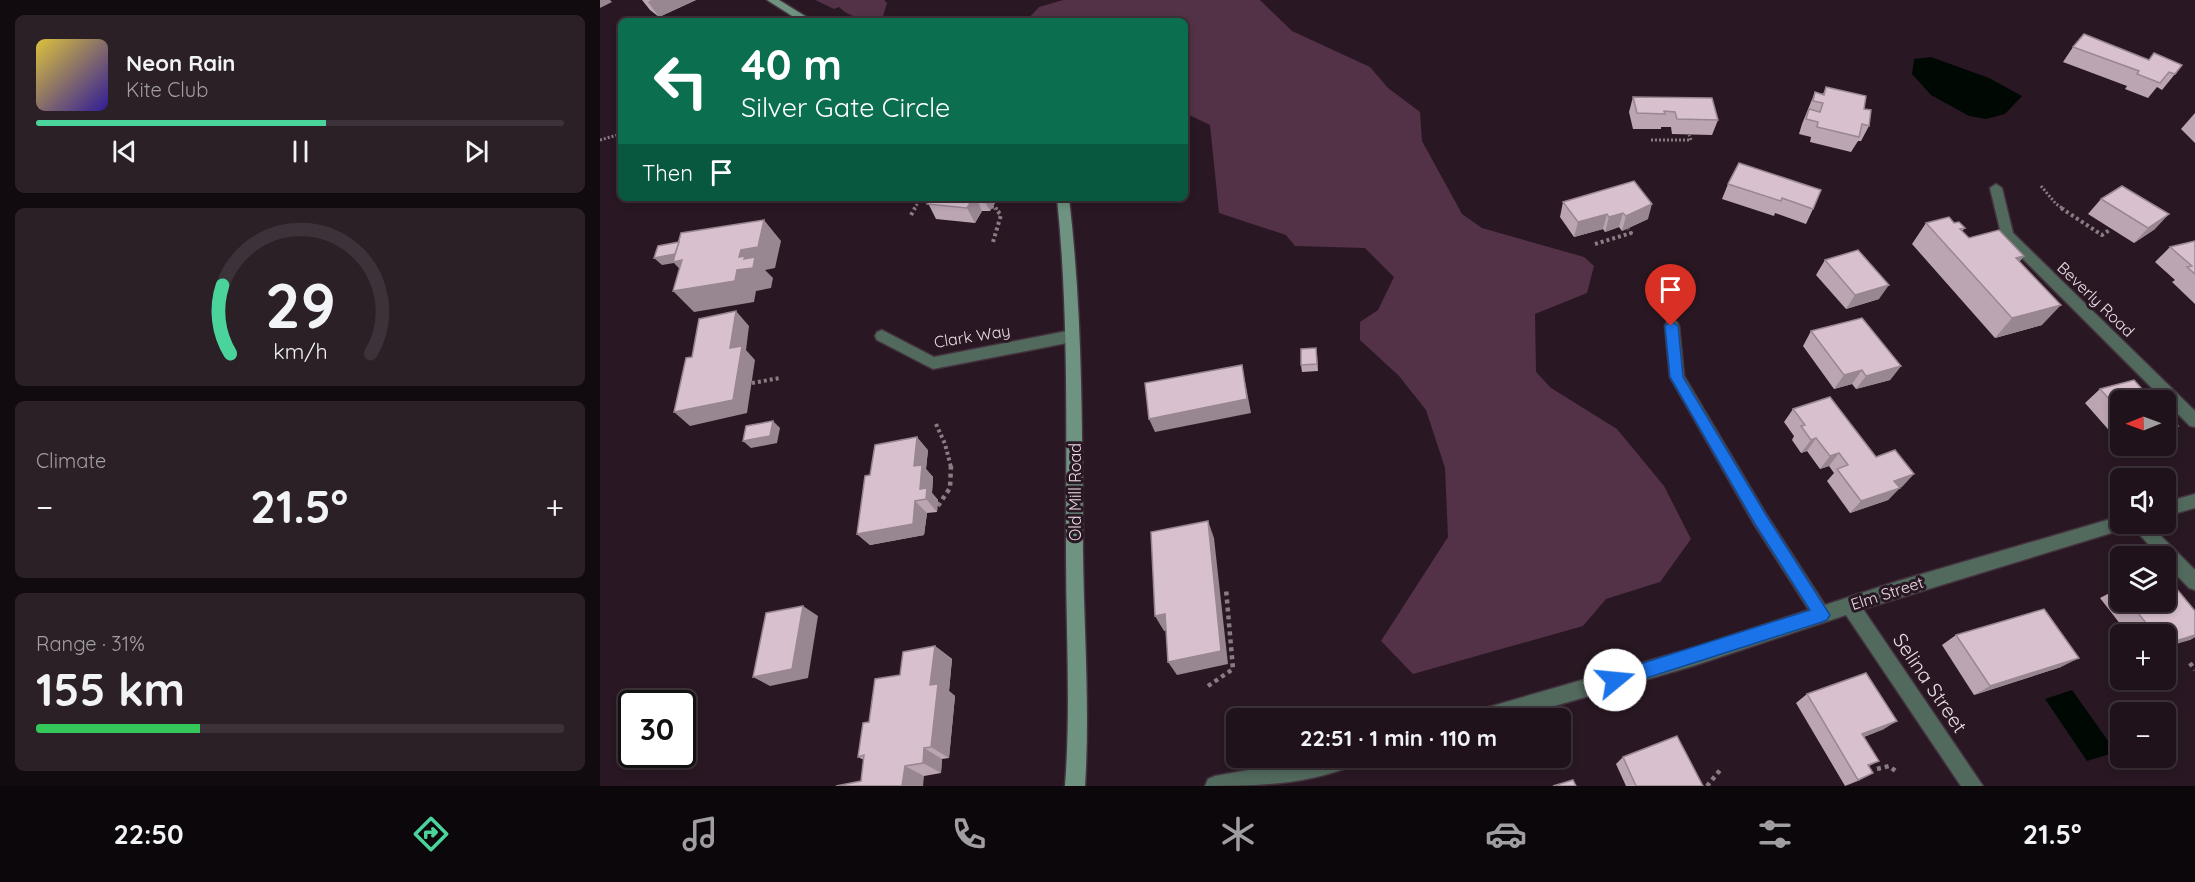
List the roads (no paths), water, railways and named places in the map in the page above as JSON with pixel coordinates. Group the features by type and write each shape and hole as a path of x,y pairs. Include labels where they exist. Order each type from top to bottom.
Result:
{"street":[{"path":"772,0 803,18"},
{"name":"Beverly Road","path":"1996,188 2007,235 2195,421"},
{"name":"Old Mill Road","path":"1064,201 1072,336 1079,727 1075,786"},
{"path":"1671,326 1677,377 1761,519 1822,615"},
{"name":"Clark Way","path":"882,336 933,363 1072,336"},
{"path":"2176,506 2195,501"},
{"name":"Elm Street","path":"1517,708 1693,657 1898,588 2110,526"},
{"path":"2148,534 2195,582"},
{"name":"Selina Street","path":"1850,605 1972,786"},
{"path":"1215,786 1312,768"}]}
